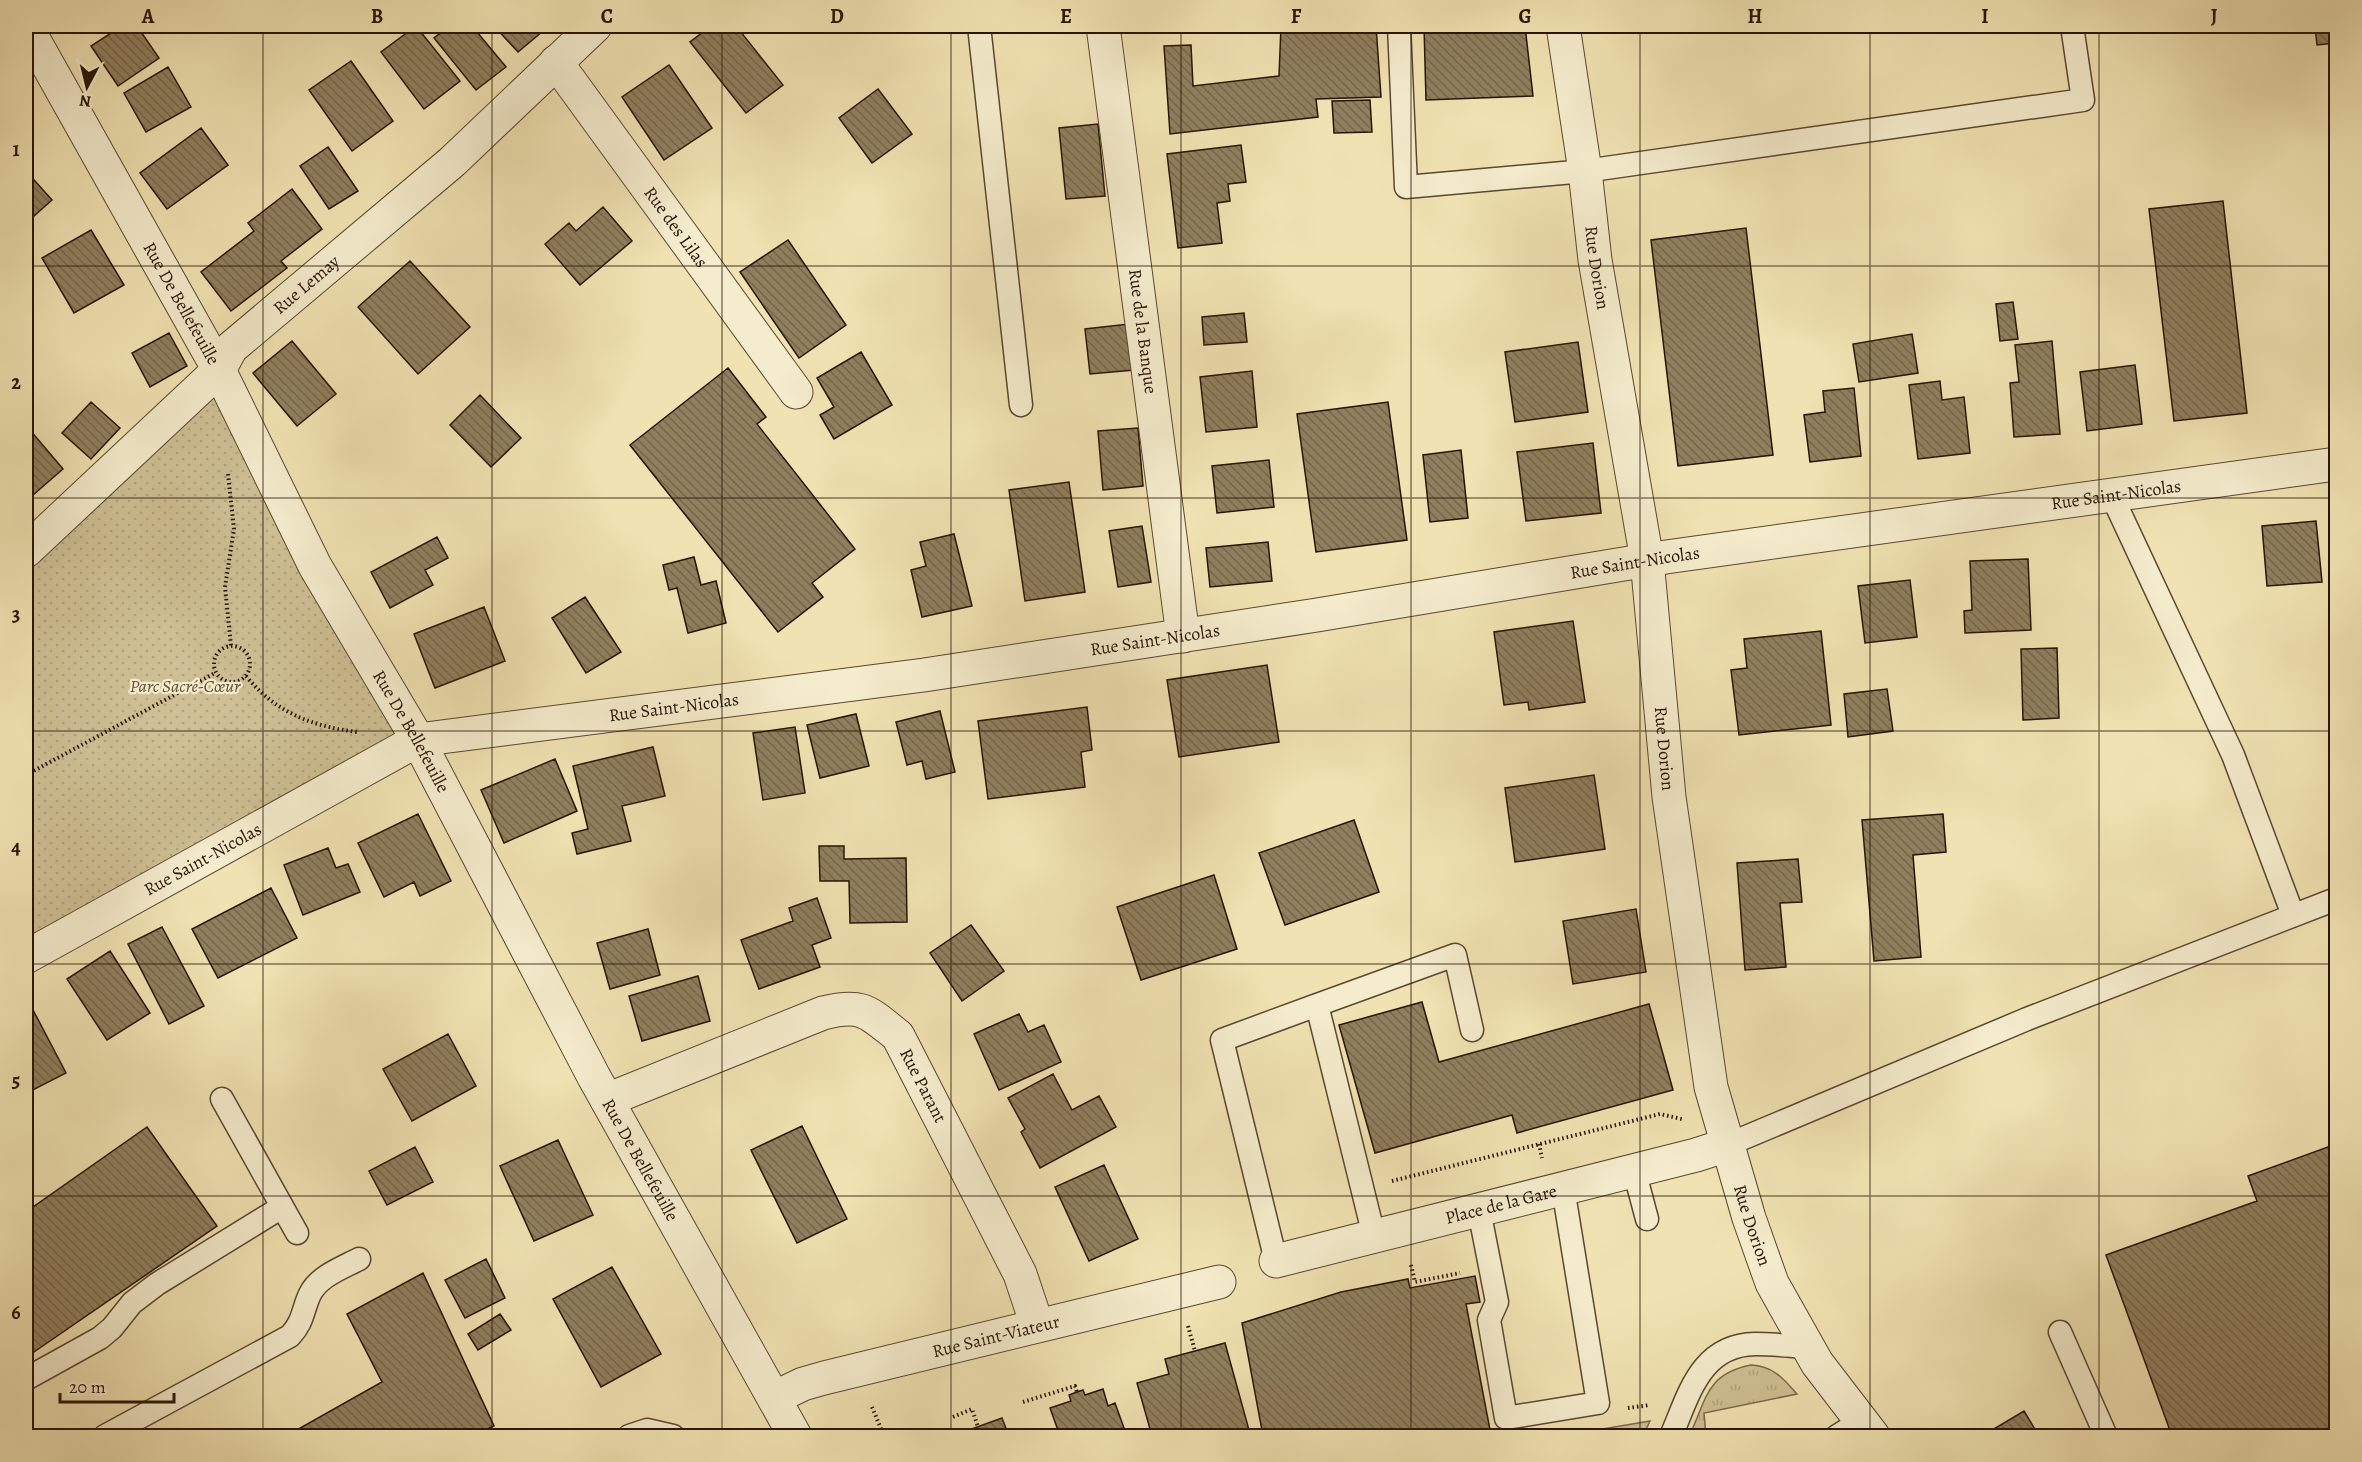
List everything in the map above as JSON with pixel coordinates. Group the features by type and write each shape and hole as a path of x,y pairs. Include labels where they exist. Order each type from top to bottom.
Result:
{"street":[{"name":"Rue De Bellefeuille","path":"26,26 219,370 315,566 418,740 607,1100 795,1437"},
{"name":"Rue Lemay","path":"26,551 219,370 231,348 452,162 595,26"},
{"name":"Rue de la Banque","path":"1103,26 1183,636"},
{"name":"Rue Dorion","path":"1563,26 1585,171 1595,260 1647,560 1671,808 1711,1088 1758,1247 1776,1292 1857,1431"},
{"name":"Rue des Lilas","path":"556,62 796,392"},
{"name":"Rue Saint-Nicolas","path":"26,957 418,740 924,675 1183,636 1647,560 2337,464"},
{"name":"Rue Parant","path":"607,1100 823,1013 840,1008 865,1010 898,1036 1020,1274 1036,1325"},
{"name":"Place de la Gare","path":"1276,1261 1696,1155 1727,1145"},
{"name":"Rue Saint-Viateur","path":"774,1398 803,1384 1036,1325 1219,1282"}],"lane":[{"path":"979,26 1021,405"},
{"path":"1399,26 1406,187 1585,171 2083,100 2072,26"},
{"path":"2111,494 2233,755 2293,915"},
{"path":"1727,1145 2027,1019 2337,899"},
{"path":"1276,1261 1222,1040 1455,955 1472,1030"},
{"path":"1317,1005 1374,1236"},
{"path":"222,1100 297,1233"},
{"path":"1634,1170 1647,1219"},
{"path":"1479,1210 1497,1302 1489,1320 1506,1418 1598,1403 1563,1188"},
{"path":"26,1379 100,1338 112,1328 132,1303 157,1284 282,1206"},
{"path":"105,1437 290,1336 299,1326 310,1295 317,1284 359,1259"},
{"path":"2060,1332 2106,1437"},
{"path":"1671,1437 1698,1375 1718,1356 1730,1349 1753,1344 1807,1347"},
{"path":"629,1437 647,1430 673,1437"}],"path":[{"path":"228,472 234,529 225,587 231,646"},
{"path":"231,646 242,649 250,658 250,671 236,682 230,683 215,673 214,661 216,655 225,647 231,646"},
{"path":"26,775 215,673"},
{"path":"246,676 260,693 291,714 326,728 360,732"},
{"path":"1382,1184 1660,1114 1686,1120"},
{"path":"1415,1282 1466,1272"},
{"path":"1187,1325 1195,1351"},
{"path":"1023,1402 1075,1386 1077,1392"},
{"path":"872,1407 884,1437"},
{"path":"953,1417 972,1409 978,1427"},
{"path":"743,1437 750,1433"}],"green space":[{"name":"Parc Sacré-Cœur","path":"219,370 418,740 26,957 26,551"},
{"path":"1751,1365 1772,1370 1797,1394 1704,1413 1706,1436 1689,1436 1704,1400 1716,1382 1736,1369"},
{"path":"1650,1421 1643,1436 1561,1436"}],"building":[{"path":"122,26 137,26 159,58 118,86 91,46"},
{"path":"416,26 460,81 424,109 381,52"},
{"path":"450,26 472,26 506,67 476,90 434,38"},
{"path":"494,26 549,26 518,52"},
{"path":"711,26 736,26 783,85 746,113 690,42"},
{"path":"1281,26 1376,26 1381,97 1316,99 1318,117 1170,134 1164,46 1191,45 1193,86 1279,76"},
{"path":"1424,26 1525,26 1533,96 1426,100"},
{"path":"2315,26 2336,26 2336,43 2317,45"},
{"path":"351,61 393,121 352,151 309,90"},
{"path":"669,65 712,128 664,160 622,97"},
{"path":"168,67 191,107 146,132 124,93"},
{"path":"878,89 912,134 872,163 839,118"},
{"path":"1370,100 1372,132 1334,133 1332,101"},
{"path":"1098,124 1105,196 1066,199 1059,128"},
{"path":"201,128 228,165 167,209 140,173"},
{"path":"1241,145 1246,182 1228,184 1230,201 1217,203 1222,243 1178,248 1167,154"},
{"path":"328,147 358,191 329,209 300,166"},
{"path":"26,171 52,200 26,223"},
{"path":"292,189 322,229 281,261 287,268 231,311 201,272 254,231 248,223"},
{"path":"2223,201 2247,413 2174,421 2149,209"},
{"path":"603,207 632,241 580,285 545,244 569,223 576,231"},
{"path":"1746,228 1773,455 1678,466 1651,240"},
{"path":"91,230 124,285 74,313 42,258"},
{"path":"788,240 846,325 799,358 740,272"},
{"path":"410,261 470,327 418,374 358,307"},
{"path":"2013,302 2018,339 2000,341 1996,304"},
{"path":"1244,313 1247,342 1204,345 1202,317"},
{"path":"1129,324 1134,370 1090,374 1085,329"},
{"path":"169,333 187,366 150,387 132,353"},
{"path":"1912,334 1918,373 1859,382 1853,344"},
{"path":"292,341 336,394 297,426 253,373"},
{"path":"2052,341 2060,434 2014,437 2010,383 2019,382 2015,345"},
{"path":"1578,342 1588,412 1515,422 1505,352"},
{"path":"861,352 892,405 834,439 820,415 834,407 817,378"},
{"path":"2135,365 2142,424 2087,431 2080,372"},
{"path":"728,368 766,417 757,424 855,549 812,583 823,597 778,632 630,445"},
{"path":"1252,371 1257,427 1206,432 1200,377"},
{"path":"1940,381 1942,400 1964,397 1970,453 1918,459 1909,385"},
{"path":"1854,388 1861,456 1810,462 1804,415 1825,412 1823,391"},
{"path":"480,395 521,438 491,467 450,425"},
{"path":"91,402 120,428 91,459 62,433"},
{"path":"1388,402 1407,540 1316,552 1297,414"},
{"path":"1138,428 1143,486 1103,490 1098,431"},
{"path":"30,430 63,469 26,501 26,434"},
{"path":"1593,443 1601,513 1526,521 1517,452"},
{"path":"1461,450 1468,518 1430,522 1423,455"},
{"path":"1269,460 1274,507 1217,513 1212,466"},
{"path":"1069,482 1085,592 1025,601 1009,490"},
{"path":"2336,510 2336,566 2329,511"},
{"path":"2316,521 2322,582 2267,586 2262,526"},
{"path":"1142,526 1151,582 1118,587 1109,531"},
{"path":"954,534 972,606 922,617 911,570 926,566 920,542"},
{"path":"437,537 448,558 425,570 433,585 390,608 371,572"},
{"path":"1268,542 1272,581 1210,587 1206,548"},
{"path":"694,557 701,585 716,581 726,623 688,633 677,588 669,590 663,565"},
{"path":"2028,559 2031,630 1965,633 1964,611 1972,610 1970,561"},
{"path":"1910,580 1917,637 1865,643 1858,586"},
{"path":"585,597 621,652 586,673 552,618"},
{"path":"484,607 505,661 435,688 414,634"},
{"path":"1573,621 1585,702 1529,710 1528,702 1504,705 1494,632"},
{"path":"1821,631 1831,725 1739,735 1731,670 1747,668 1744,639"},
{"path":"2057,648 2059,718 2023,720 2021,649"},
{"path":"1267,665 1279,742 1179,757 1167,680"},
{"path":"1887,689 1893,731 1848,737 1844,694"},
{"path":"1087,707 1092,750 1081,752 1085,787 988,799 978,721"},
{"path":"940,711 955,772 926,779 922,761 907,765 896,722"},
{"path":"856,714 869,766 820,778 807,725"},
{"path":"795,727 805,793 763,800 753,733"},
{"path":"653,747 665,796 622,806 631,841 577,854 572,833 588,829 573,766"},
{"path":"555,759 577,811 504,843 481,790"},
{"path":"1594,775 1605,849 1515,862 1505,788"},
{"path":"418,814 451,881 420,896 414,882 384,897 358,843"},
{"path":"1943,814 1946,852 1913,855 1921,957 1874,961 1862,820"},
{"path":"1354,820 1379,892 1285,925 1259,853"},
{"path":"819,846 844,846 844,859 906,858 907,922 850,923 849,881 820,881"},
{"path":"328,848 336,868 348,864 360,892 303,915 284,865"},
{"path":"1798,859 1802,902 1780,903 1786,967 1745,970 1737,863"},
{"path":"1214,875 1237,949 1141,980 1117,907"},
{"path":"271,888 297,938 218,978 192,929"},
{"path":"817,898 831,938 812,945 820,967 759,989 741,940 793,921 789,908"},
{"path":"1636,909 1646,972 1573,984 1563,921"},
{"path":"971,925 1004,971 962,1001 930,953"},
{"path":"162,927 204,1006 169,1024 128,944"},
{"path":"648,929 660,975 610,989 597,943"},
{"path":"110,951 150,1013 107,1040 67,979"},
{"path":"698,976 710,1021 642,1041 629,996"},
{"path":"1422,1002 1439,1062 1649,1004 1673,1090 1517,1133 1512,1115 1375,1153 1339,1025"},
{"path":"32,1008 66,1073 27,1093 26,1011"},
{"path":"1019,1014 1028,1032 1044,1025 1061,1062 999,1090 974,1034"},
{"path":"448,1034 476,1086 412,1121 383,1069"},
{"path":"1053,1074 1072,1110 1099,1096 1116,1127 1040,1168 1021,1132 1025,1129 1008,1098"},
{"path":"802,1126 847,1219 797,1243 751,1150"},
{"path":"147,1127 217,1226 31,1354 26,1347 26,1212"},
{"path":"558,1140 593,1215 534,1241 500,1166"},
{"path":"2336,1144 2336,1436 2172,1436 2106,1255 2257,1201 2248,1176"},
{"path":"415,1147 433,1182 387,1205 369,1171"},
{"path":"1104,1165 1138,1239 1089,1261 1055,1187"},
{"path":"486,1259 505,1298 465,1318 445,1280"},
{"path":"612,1267 661,1354 601,1387 553,1299"},
{"path":"423,1273 494,1426 473,1436 286,1436 382,1382 347,1314"},
{"path":"1475,1276 1480,1302 1466,1304 1491,1435 1263,1436 1242,1323 1341,1292 1408,1279 1410,1288"},
{"path":"500,1314 511,1330 478,1350 468,1334"},
{"path":"1225,1343 1249,1430 1227,1436 1208,1436 1206,1430 1198,1432 1199,1436 1152,1436 1137,1383 1169,1374 1165,1359"},
{"path":"1103,1389 1108,1406 1115,1403 1124,1428 1112,1432 1113,1436 1060,1436 1050,1408 1071,1401 1069,1395 1077,1392 1083,1390 1085,1395"},
{"path":"2024,1411 2039,1436 1982,1436"},
{"path":"1002,1418 1009,1436 955,1435"}]}
